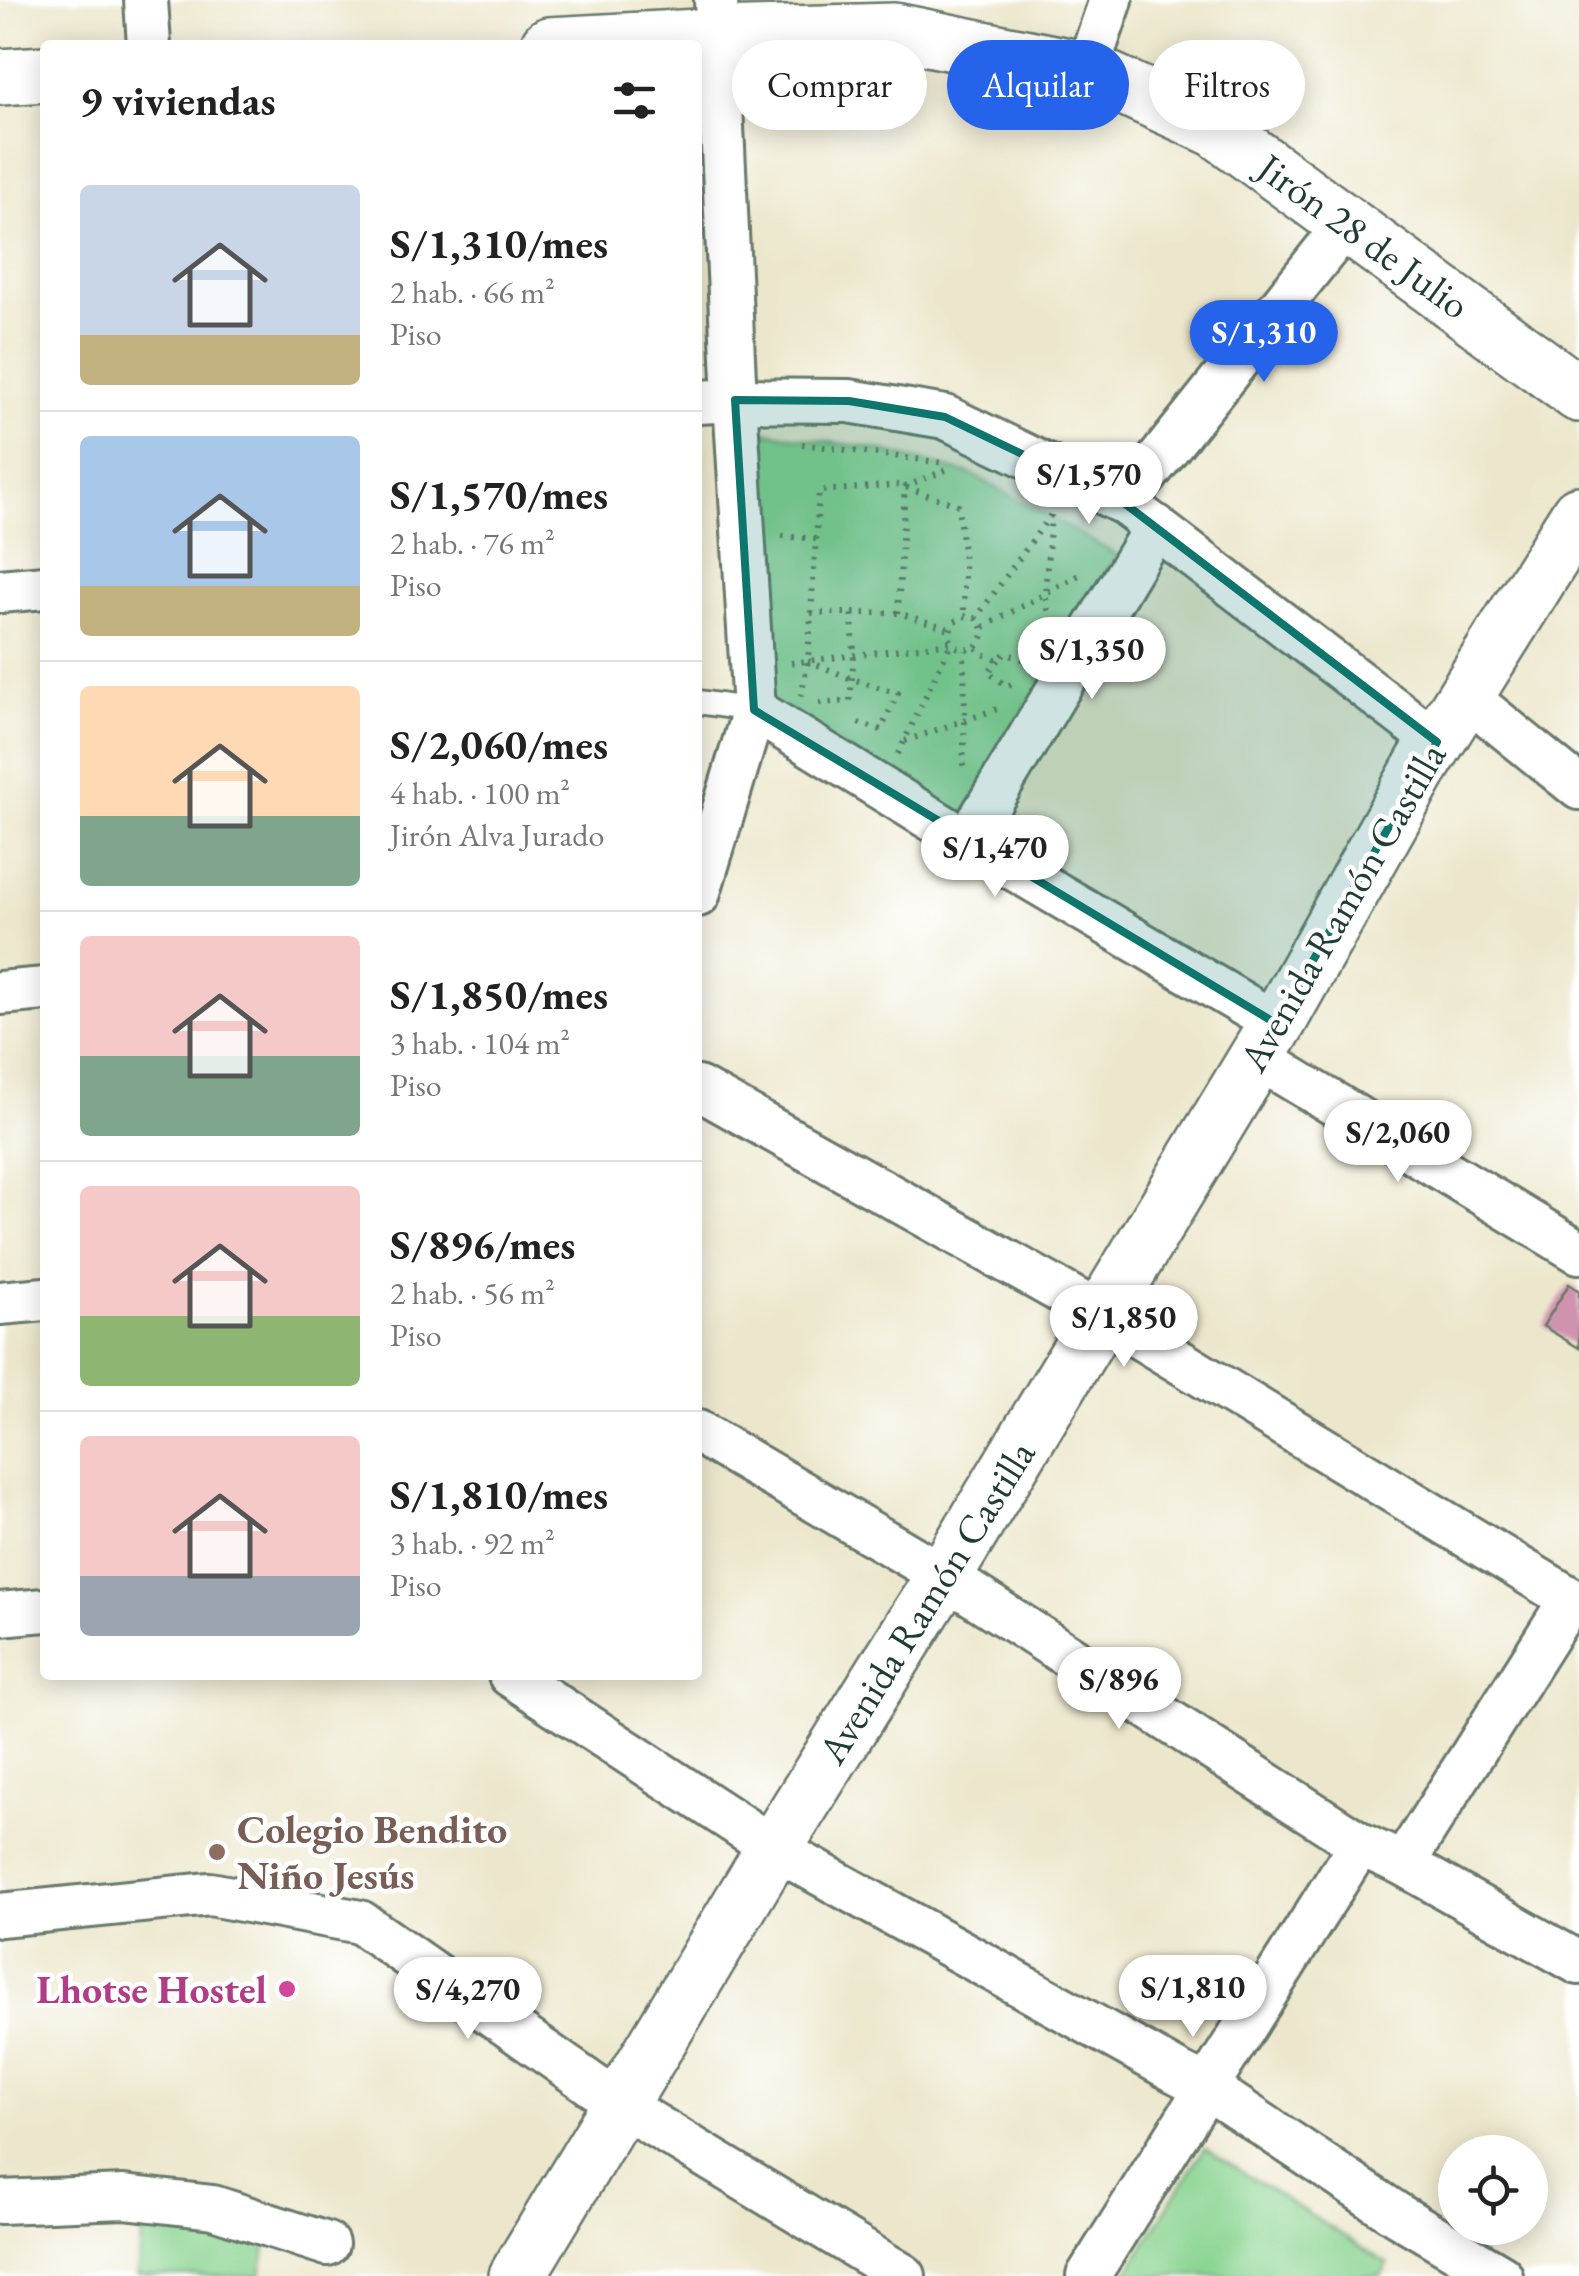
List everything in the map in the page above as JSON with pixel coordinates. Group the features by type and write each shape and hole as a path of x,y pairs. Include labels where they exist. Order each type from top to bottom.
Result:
{"street":[{"path":"146,0 149,40"},
{"path":"1097,40 1111,0"},
{"path":"702,882 754,710 716,401 717,18"},
{"name":"Jirón 28 de Julio","path":"579,40 717,18 894,31 947,42"},
{"path":"0,77 40,74"},
{"name":"Jirón 28 de Julio","path":"1129,89 1216,129 1579,394"},
{"path":"967,841 1140,515 1347,223"},
{"path":"716,401 848,401 946,417 1140,515 1452,719 1579,788"},
{"name":"Avenida Ramón Castilla","path":"517,2276 1102,1314 1452,719 1579,514"},
{"path":"0,590 40,587"},
{"path":"754,710 967,841 1579,1252"},
{"path":"0,992 40,989"},
{"path":"702,1090 1102,1314 1575,1601 1403,1864"},
{"path":"0,1303 40,1299"},
{"path":"702,1434 944,1576 1360,1844 1579,1963"},
{"path":"0,1614 40,1610"},
{"path":"518,1680 774,1848 1206,2086 1398,2215 1501,2276"},
{"path":"1088,2276 1360,1844"},
{"path":"0,1915 210,1894 360,1922 621,2105 904,2276"},
{"path":"0,2202 124,2197 214,2206 327,2244"}],"lane":[{"path":"702,703 754,710"}],"path":[{"path":"785,442 957,465 905,486"},
{"path":"799,704 808,661 819,491 899,484 958,506 964,616"},
{"path":"898,613 905,486"},
{"path":"1036,505 1066,521"},
{"path":"976,618 1052,513"},
{"path":"1045,593 1052,513"},
{"path":"768,535 816,539"},
{"path":"984,627 1092,568"},
{"path":"810,613 898,613 950,628"},
{"path":"850,701 852,613"},
{"path":"896,759 951,643 953,622 964,616 976,618 984,627 983,639 976,647 964,650 951,643"},
{"path":"808,661 951,643"},
{"path":"976,647 999,660"},
{"path":"963,771 964,650"},
{"path":"1005,653 1028,661 1024,679 1007,686 988,672 999,660 1005,653"},
{"path":"808,661 898,693 880,730 848,720"},
{"path":"904,741 1001,708"},
{"path":"816,709 832,714"}],"highlighted area":[{"path":"735,400 849,401 945,417 1124,503 1437,742 1277,1024 754,710"}],"green space":[{"path":"764,432 876,449 973,475 1117,555 961,822 770,704"},
{"path":"1204,2148 1388,2264 1381,2276 1125,2276"},
{"path":"145,2211 267,2236 261,2276 137,2276"}],"building":[{"path":"1569,1284 1579,1291 1579,1348 1543,1326"}],"place":[{"name":"Colegio Bendito Niño Jesús","path":"217,1852"},
{"name":"Lhotse Hostel","path":"287,1989"}]}
